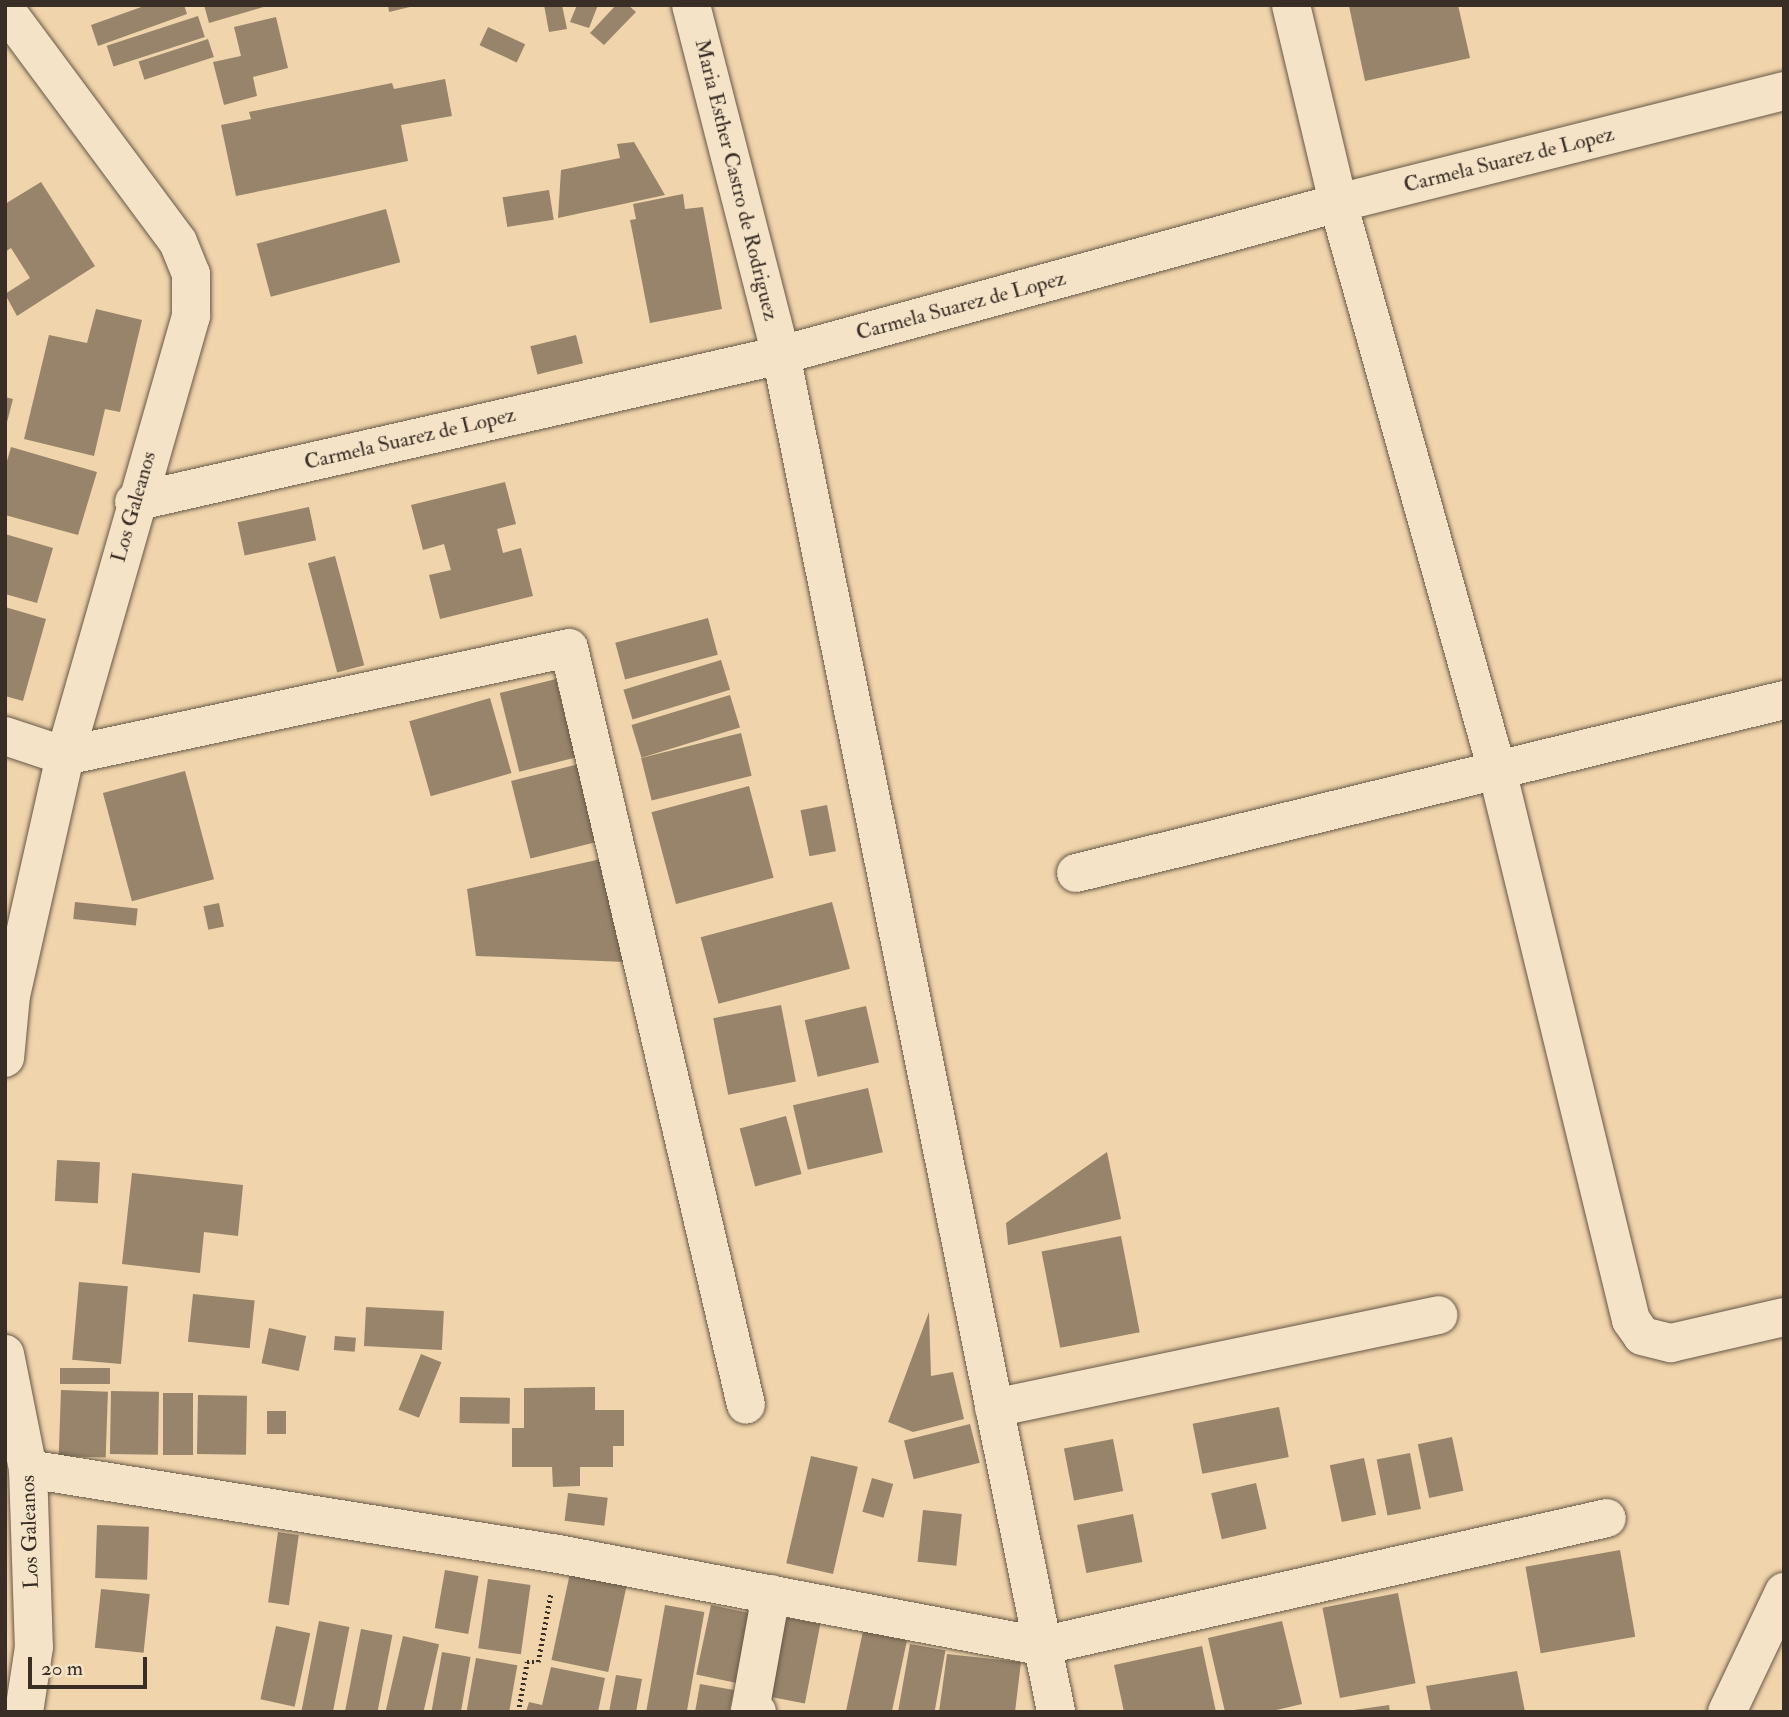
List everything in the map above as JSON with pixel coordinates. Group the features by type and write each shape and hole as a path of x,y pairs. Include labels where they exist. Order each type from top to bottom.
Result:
{"street":[{"name":"Maria Esther Castro de Rodriguez","path":"691,5 781,355 1056,1712"},
{"path":"1291,5 1338,203 1497,770 1631,1320 1642,1336 1671,1343 1784,1317"},
{"name":"Los Galeanos","path":"5,9 178,242 191,274 191,316 134,502 65,756 8,995 5,1058"},
{"name":"Carmela Suarez de Lopez","path":"134,502 781,355 1338,203 1784,91"},
{"path":"5,736 65,756 569,648 746,1405"},
{"path":"1076,873 1784,700"},
{"path":"993,1408 1438,1315"},
{"name":"Los Galeanos","path":"5,1354 28,1469 34,1647 24,1712"},
{"path":"28,1469 558,1554 1041,1646 1607,1518"},
{"path":"1727,1712 1784,1592"},
{"path":"757,1712 750,1711 771,1594"}],"path":[{"path":"518,1712 527,1662 538,1662 558,1554"}],"building":[{"path":"147,5 184,5 187,14 98,46 91,25"},
{"path":"204,5 267,5 267,6 209,23"},
{"path":"388,5 414,5 414,6 389,12"},
{"path":"544,5 562,5 567,29 549,32"},
{"path":"577,5 598,5 589,28 570,22"},
{"path":"616,5 628,5 636,12 604,45 590,33"},
{"path":"1458,5 1470,58 1365,81 1349,6"},
{"path":"198,16 205,37 113,67 107,46"},
{"path":"276,17 288,68 253,77 257,96 224,105 213,62 241,56 234,27"},
{"path":"488,27 525,44 517,62 480,45"},
{"path":"208,39 214,57 144,80 139,62"},
{"path":"445,79 452,116 401,125 408,161 236,196 221,125 251,119 249,112 392,83 394,89"},
{"path":"634,142 665,195 558,218 561,170 620,158 617,144"},
{"path":"41,182 95,266 17,316 5,294 30,278 11,248 5,252 5,204"},
{"path":"549,190 554,220 507,227 503,197"},
{"path":"683,194 685,209 703,207 722,309 650,323 630,220 636,219 633,204"},
{"path":"386,209 400,262 271,297 257,244"},
{"path":"96,309 142,320 120,412 105,409 94,456 24,439 49,335 87,343"},
{"path":"576,335 583,363 537,375 530,346"},
{"path":"5,397 13,399 6,426 5,426"},
{"path":"11,447 97,472 78,535 5,515 5,468"},
{"path":"505,482 516,524 497,529 503,553 521,548 533,596 440,619 429,575 451,570 444,544 423,550 411,505"},
{"path":"309,507 316,540 245,555 238,522"},
{"path":"5,534 53,548 37,603 5,594"},
{"path":"335,556 364,665 337,672 308,563"},
{"path":"5,607 46,619 23,701 5,696"},
{"path":"708,618 718,655 625,680 615,643"},
{"path":"721,660 730,690 633,719 623,690"},
{"path":"556,679 576,758 519,772 500,693"},
{"path":"730,695 740,728 641,758 632,725"},
{"path":"490,698 511,773 431,796 409,721"},
{"path":"741,733 752,776 652,801 641,758"},
{"path":"579,764 598,842 530,859 511,781"},
{"path":"185,771 214,879 132,901 103,793"},
{"path":"749,786 774,878 676,904 651,812"},
{"path":"827,805 836,851 809,856 800,810"},
{"path":"601,859 626,962 476,956 467,889"},
{"path":"75,902 138,909 136,925 73,919"},
{"path":"832,902 850,969 718,1004 701,937"},
{"path":"219,903 224,926 208,930 203,906"},
{"path":"781,1005 796,1082 728,1095 713,1018"},
{"path":"866,1006 879,1063 818,1077 805,1020"},
{"path":"868,1088 883,1152 808,1170 793,1105"},
{"path":"786,1116 802,1174 755,1186 740,1128"},
{"path":"1107,1152 1121,1219 1008,1245 1006,1223"},
{"path":"57,1160 100,1162 98,1203 55,1201"},
{"path":"132,1173 243,1185 238,1236 204,1232 200,1273 122,1264"},
{"path":"1121,1236 1140,1332 1060,1348 1041,1251"},
{"path":"79,1282 128,1286 121,1364 72,1360"},
{"path":"193,1294 255,1300 250,1348 188,1342"},
{"path":"366,1307 444,1311 442,1350 364,1346"},
{"path":"929,1312 931,1376 953,1372 964,1419 913,1432 888,1422"},
{"path":"269,1328 306,1336 299,1371 262,1363"},
{"path":"335,1336 356,1338 355,1352 334,1350"},
{"path":"421,1354 441,1362 419,1418 399,1410"},
{"path":"60,1368 110,1368 110,1384 60,1384"},
{"path":"595,1387 595,1410 624,1410 624,1446 613,1446 613,1467 580,1467 580,1486 553,1487 552,1467 512,1467 512,1428 524,1428 524,1388"},
{"path":"61,1390 108,1392 106,1458 59,1456"},
{"path":"111,1391 159,1392 158,1455 110,1454"},
{"path":"163,1393 193,1393 193,1455 163,1455"},
{"path":"198,1395 247,1396 246,1455 197,1454"},
{"path":"460,1397 510,1398 510,1424 460,1423"},
{"path":"1279,1407 1289,1457 1202,1474 1193,1424"},
{"path":"267,1411 286,1411 286,1434 267,1434"},
{"path":"970,1424 980,1463 914,1479 904,1440"},
{"path":"1452,1437 1463,1491 1429,1498 1418,1444"},
{"path":"1113,1439 1123,1491 1074,1501 1064,1449"},
{"path":"1410,1453 1421,1509 1388,1515 1377,1459"},
{"path":"811,1456 858,1467 833,1574 786,1563"},
{"path":"1364,1458 1376,1515 1342,1522 1330,1465"},
{"path":"872,1478 893,1484 884,1518 862,1512"},
{"path":"1256,1483 1267,1529 1222,1539 1211,1493"},
{"path":"568,1493 608,1498 604,1526 565,1521"},
{"path":"923,1510 962,1514 956,1566 918,1562"},
{"path":"1133,1514 1142,1562 1086,1573 1077,1525"},
{"path":"97,1525 149,1527 147,1580 95,1578"},
{"path":"278,1532 299,1535 289,1605 268,1602"},
{"path":"1620,1550 1635,1637 1541,1653 1525,1567"},
{"path":"445,1570 478,1576 468,1634 435,1628"},
{"path":"570,1573 627,1585 608,1672 551,1660"},
{"path":"488,1579 531,1585 521,1654 478,1648"},
{"path":"101,1589 150,1594 144,1653 95,1648"},
{"path":"1398,1593 1416,1683 1340,1698 1322,1608"},
{"path":"665,1605 704,1612 687,1712 646,1712"},
{"path":"711,1605 755,1614 740,1684 696,1674"},
{"path":"784,1617 820,1624 805,1704 769,1697"},
{"path":"319,1621 349,1627 333,1712 301,1712"},
{"path":"1282,1621 1302,1704 1268,1712 1225,1712 1208,1638"},
{"path":"276,1626 310,1633 295,1707 260,1699"},
{"path":"361,1629 392,1635 377,1712 345,1712"},
{"path":"863,1631 907,1640 892,1712 846,1711"},
{"path":"403,1636 439,1644 423,1712 385,1712"},
{"path":"910,1644 945,1650 935,1712 898,1712"},
{"path":"1202,1646 1216,1712 1124,1712 1114,1665"},
{"path":"442,1652 471,1657 461,1712 431,1712"},
{"path":"947,1654 1021,1662 1015,1712 939,1712"},
{"path":"476,1658 517,1665 509,1712 466,1712"},
{"path":"551,1667 605,1678 598,1712 526,1712 529,1702 542,1705"},
{"path":"1517,1671 1525,1712 1431,1712 1426,1686"},
{"path":"616,1675 642,1679 636,1712 609,1712"},
{"path":"700,1684 734,1690 729,1712 695,1712"},
{"path":"1389,1705 1390,1712 1354,1712 1354,1710"}]}
